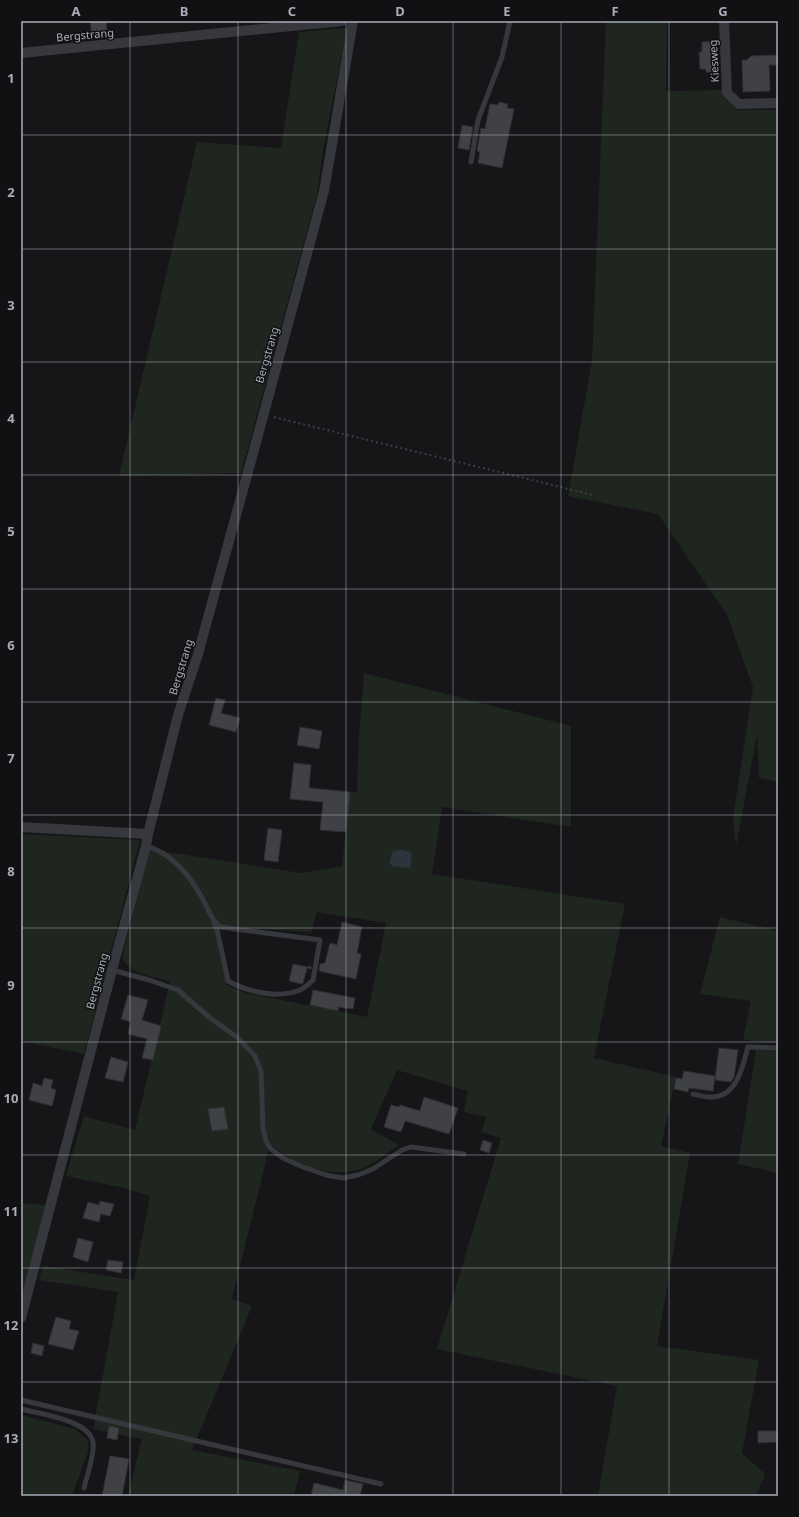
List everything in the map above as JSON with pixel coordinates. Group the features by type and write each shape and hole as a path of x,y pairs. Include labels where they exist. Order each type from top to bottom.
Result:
{"street":[{"name":"Bergstrang","path":"21,53 342,21"},
{"name":"Bergstrang","path":"21,1318 146,846 178,715 198,654 324,191 353,21"},
{"name":"Kiesweg","path":"724,21 727,93 739,104 778,103"},
{"path":"21,827 148,834"}],"lane":[{"path":"471,162 478,120 502,57 510,21"},
{"path":"146,846 152,847 168,856 186,874 198,890 214,922 218,934 228,981 248,989 270,993 286,993 301,990 312,980 320,940 231,929 220,927 214,922"},
{"path":"112,970 178,990 210,1018 237,1037 255,1056 261,1071 263,1128 266,1140 271,1149 283,1158 326,1175 343,1178 358,1176 373,1169 402,1150 411,1147 464,1154"},
{"path":"693,1094 708,1097 719,1096 728,1091 736,1083 742,1072 748,1047 778,1048"},
{"path":"21,1400 381,1484"},
{"path":"21,1409 74,1423 84,1429 91,1436 93,1452 84,1488"}],"path":[{"path":"263,415 285,419 593,495"}],"shaded area":[{"path":"606,21 667,21 666,91 722,90 723,97 737,110 778,110 778,782 759,778 757,735 736,846 733,818 753,687 727,615 658,514 568,496 592,361"},
{"path":"347,28 323,150 317,194 241,473 119,476 197,142 281,148 299,32"},
{"path":"364,673 571,726 571,827 442,807 432,874 625,904 594,1058 676,1077 661,1146 690,1153 657,1346 759,1360 742,1453 765,1474 756,1496 598,1496 617,1386 437,1349 501,1138 481,1132 486,1117 464,1112 468,1091 397,1070 371,1129 399,1145 372,1164 358,1170 347,1172 325,1171 304,1165 283,1154 270,1144 232,1299 252,1306 192,1450 300,1471 294,1496 128,1496 142,1439 93,1429 118,1292 39,1280 43,1266 134,1280 150,1196 120,1187 66,1176 84,1116 135,1130 170,982 137,972 126,964 122,958 149,849 301,873 342,866 350,792 357,792 359,736","holes":["317,912 386,923 367,1017 246,993 227,985 214,926 311,932"]},
{"path":"21,834 140,840 84,1054 21,1041"},
{"path":"402,850 412,854 410,868 392,866 389,862 393,851"},
{"path":"720,917 778,931 778,1043 743,1040 751,1001 700,994"},
{"path":"756,1050 778,1051 778,1173 738,1164"},
{"path":"21,1203 46,1205 21,1301"},
{"path":"21,1415 75,1429 88,1441 88,1452 72,1496 21,1496"}],"building":[{"path":"90,21 106,21 107,30 104,30 105,37 92,38"},
{"path":"717,41 717,72 706,72 706,69 700,69 699,52 702,52 702,42"},
{"path":"778,55 778,65 769,65 770,91 743,92 742,60 747,60 751,56"},
{"path":"499,102 508,104 507,108 514,109 502,168 478,163 480,152 477,151 481,128 485,129 490,104 498,105"},
{"path":"462,125 473,127 469,150 458,148"},
{"path":"216,698 225,700 221,713 240,718 236,732 209,725"},
{"path":"300,727 322,731 319,749 297,745"},
{"path":"294,763 311,765 309,788 350,792 346,832 320,830 323,802 290,799"},
{"path":"268,828 282,830 278,862 264,860"},
{"path":"342,922 362,927 357,953 361,954 356,979 319,971 320,964 325,963 330,943 337,945"},
{"path":"293,964 307,967 311,966 311,969 307,968 302,984 289,981"},
{"path":"313,990 355,998 353,1009 338,1007 338,1011 310,1005"},
{"path":"128,995 148,1000 142,1020 161,1026 153,1060 142,1058 147,1039 128,1034 131,1022 121,1019"},
{"path":"719,1048 738,1050 734,1077 731,1082 715,1080"},
{"path":"111,1057 128,1062 123,1082 105,1078"},
{"path":"684,1071 715,1076 713,1091 689,1088 688,1092 674,1089 676,1078 682,1079"},
{"path":"44,1078 53,1080 51,1088 56,1090 52,1106 29,1100 33,1083 42,1086"},
{"path":"424,1097 458,1108 449,1134 405,1121 401,1132 384,1127 391,1105 399,1107 400,1105 420,1111"},
{"path":"224,1107 228,1129 212,1131 208,1109"},
{"path":"483,1140 492,1143 489,1153 480,1150"},
{"path":"100,1201 114,1204 110,1216 101,1214 99,1222 83,1218 88,1202 99,1205"},
{"path":"78,1238 93,1242 88,1262 73,1257"},
{"path":"108,1260 123,1262 121,1273 106,1270"},
{"path":"56,1317 71,1321 69,1329 79,1331 73,1350 48,1344"},
{"path":"33,1343 44,1346 42,1356 31,1353"},
{"path":"109,1426 119,1428 117,1440 107,1438"},
{"path":"758,1431 778,1431 778,1442 758,1443"},
{"path":"110,1456 129,1459 122,1496 102,1496"},
{"path":"345,1480 363,1484 360,1496 311,1496 314,1483 343,1490"}]}
